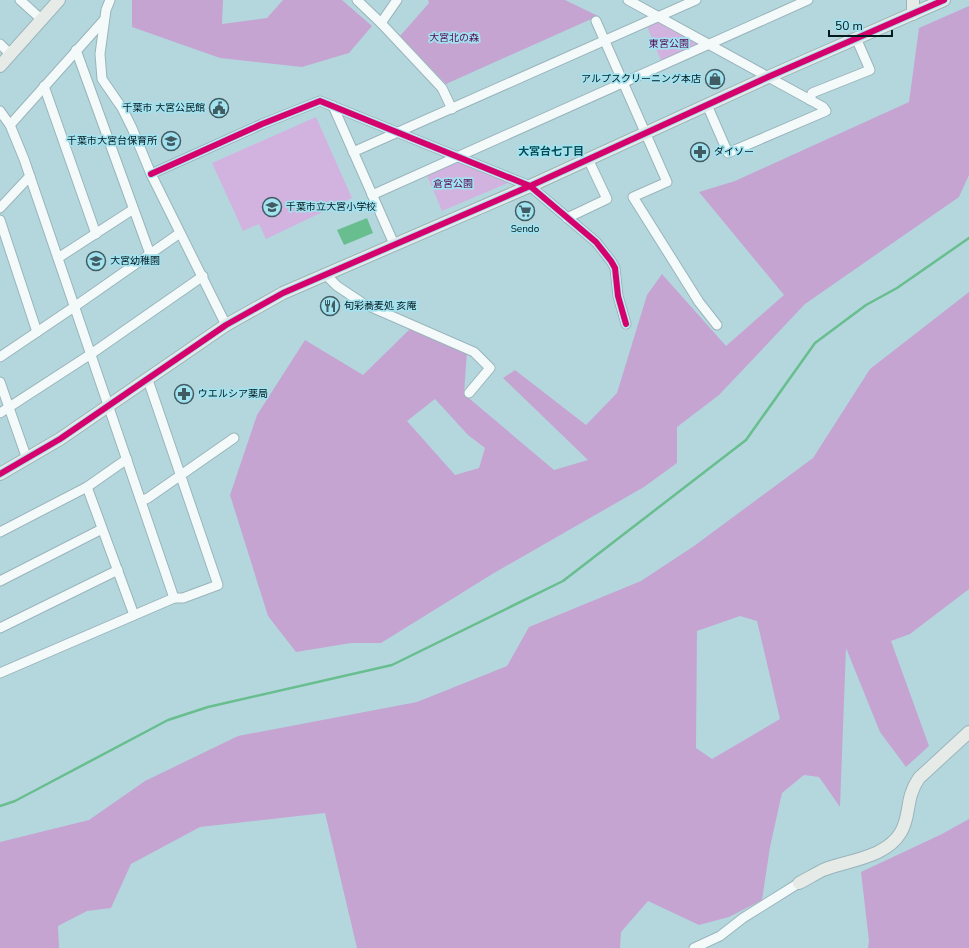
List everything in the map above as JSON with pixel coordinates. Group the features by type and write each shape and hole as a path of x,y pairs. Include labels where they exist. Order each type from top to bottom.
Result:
{"street":[{"path":"20,0 41,19"},
{"path":"0,66 59,0"},
{"path":"357,0 381,23 442,88 452,109"},
{"path":"381,23 397,0"},
{"path":"628,0 658,18 810,100 826,111 728,153 707,105"},
{"path":"353,152 696,0"},
{"path":"913,0 913,14"},
{"path":"0,474 109,406 226,325 283,293 530,186 768,77 944,0"},
{"path":"109,1 104,20 100,54 102,79 122,108 180,233 203,276 226,325"},
{"path":"372,195 805,1"},
{"path":"10,126 104,20"},
{"path":"596,21 667,182 633,197 699,302 717,325"},
{"path":"810,100 812,93 870,70 856,38"},
{"path":"0,44 10,54"},
{"path":"76,50 132,210 150,254"},
{"path":"44,86 96,234"},
{"path":"152,174 262,124 320,101 460,156 530,186 596,242 611,261 615,268 618,296 626,324"},
{"path":"333,106 394,244"},
{"path":"0,111 10,126 30,176 174,598"},
{"path":"567,218 607,199 588,160"},
{"path":"0,208 30,176"},
{"path":"58,258 132,210"},
{"path":"0,220 37,332"},
{"path":"0,356 74,307 180,233"},
{"path":"326,275 337,286 364,304 474,352 490,368 469,393"},
{"path":"0,413 91,354 203,276"},
{"path":"0,673 174,598 183,598 218,585 148,380"},
{"path":"0,382 26,459"},
{"path":"141,501 181,476 234,438"},
{"path":"0,532 87,487 127,460"},
{"path":"87,487 134,615"},
{"path":"0,581 102,529"},
{"path":"0,628 118,570"},
{"path":"694,948 720,936 743,918 799,883 822,871 875,853 888,846 901,832 910,793 919,778 969,732"}],"green space":[{"path":"132,0 223,0 222,24 267,18 283,0 342,0 372,26 349,53 302,67 220,58 132,27"},
{"name":"大宮北の森","path":"428,0 565,0 598,16 446,84 400,36 429,3"},
{"path":"969,6 969,175 959,197 805,304 719,395 677,427 677,463 644,487 494,573 381,643 351,643 296,652 268,616 230,495 257,415 305,340 363,375 411,328 467,351 464,394 554,470 588,460 503,378 515,370 586,425 617,393 647,295 662,274 726,346 784,295 699,192 735,181 909,102 919,28","holes":["435,399 468,435 485,448 479,468 455,475 407,421"]},
{"name":"東宮公園","path":"656,20 698,43 697,47 662,63 646,24"},
{"path":"316,117 352,198 266,239 259,224 243,231 212,163"},
{"name":"倉宮公園","path":"456,160 508,183 442,211 426,173"},
{"path":"969,292 969,589 910,634 891,641 929,746 906,767 880,732 846,648 840,807 819,777 804,775 782,793 770,847 762,900 729,917 699,925 648,901 621,932 620,948 357,948 325,813 200,827 131,864 111,908 87,911 58,926 59,948 0,948 0,842 89,820 145,781 238,736 417,702 507,666 529,627 641,581 694,546 813,458 870,369","holes":["740,616 757,621 780,719 712,759 696,748 697,631"]},
{"path":"969,819 969,948 868,948 869,941 861,872 942,834"}],"shaded area":[{"path":"367,218 373,233 344,245 337,230"}],"waterway":[{"path":"0,806 15,801 168,720 208,707 392,665 563,581 746,440 815,343 866,305 897,288 969,238"}],"cycle path":[{"path":"0,474 60,439 226,325 283,293 530,186 768,77 944,0"},
{"path":"151,174 262,124 320,101 530,186 596,242 611,261 615,268 618,296 626,324"}],"place":[{"name":"アルプスクリーニング本店","path":"715,79"},
{"name":"千葉市 大宮公民館","path":"219,108"},
{"name":"千葉市大宮台保育所","path":"171,141"},
{"name":"ダイソー","path":"700,152"},
{"name":"千葉市立大宮小学校","path":"272,207"},
{"name":"Sendo","path":"525,211"},
{"name":"大宮幼稚園","path":"96,261"},
{"name":"旬彩蕎麦処 亥庵","path":"330,306"},
{"name":"ウエルシア薬局","path":"184,394"}],"district":[{"name":"大宮台七丁目","path":"551,151"}]}
